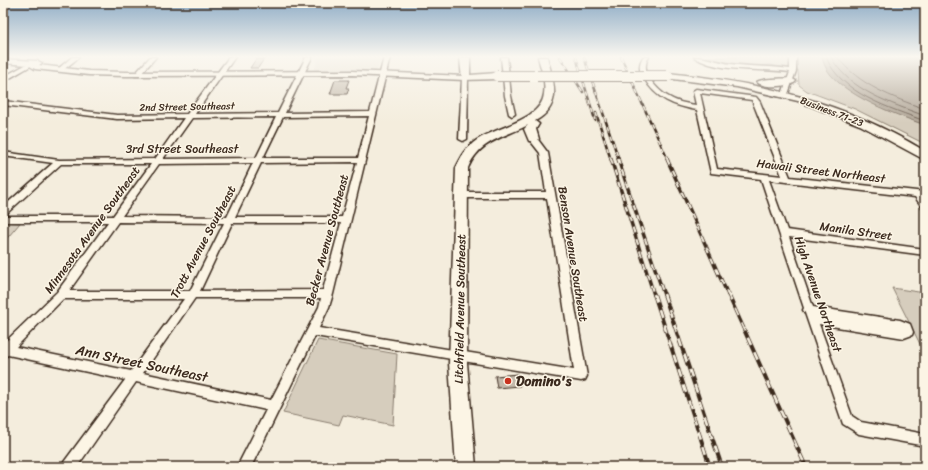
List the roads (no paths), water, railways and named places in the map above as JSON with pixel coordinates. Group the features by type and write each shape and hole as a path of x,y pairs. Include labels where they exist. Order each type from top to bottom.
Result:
{"highway":[{"path":"481,144 548,114 557,102 558,91 553,79"},
{"name":"Business 71-23","path":"701,79 725,81 790,82 825,107 892,136 925,156"},
{"name":"Business 71-23","path":"747,79 790,82 815,99 884,126 925,149"},
{"path":"790,82 795,87 815,99"},
{"path":"512,114 521,119 533,121"},
{"path":"509,129 513,123 512,114"},
{"path":"481,144 509,129 533,121"},
{"path":"533,121 530,129 533,139"},
{"name":"Litchfield Avenue Southeast","path":"466,467 458,356 461,195 463,163 468,155 481,144"}],"street":[{"name":"Minnesota Avenue Southeast","path":"4,351 61,295 216,79"},
{"name":"Trott Avenue Southeast","path":"69,467 193,294 298,79"},
{"name":"Becker Avenue Southeast","path":"244,467 312,331 328,294 381,79"},
{"path":"463,139 465,79"},
{"path":"502,79 512,114"},
{"path":"648,79 655,91 673,101 699,108 696,91 754,98 757,102 787,179"},
{"path":"786,79 790,82"},
{"name":"2nd Street Southeast","path":"3,103 117,117 372,114"},
{"name":"Hawaii Street Northeast","path":"699,108 714,171 922,195"},
{"name":"Benson Avenue Southeast","path":"458,356 582,376 544,153 533,139"},
{"name":"3rd Street Southeast","path":"3,154 59,162 157,160 362,160"},
{"path":"3,212 59,162"},
{"name":"High Avenue Northeast","path":"764,177 847,420 859,428 925,440"},
{"path":"461,195 551,195"},
{"path":"922,195 925,205"},
{"path":"3,220 347,220"},
{"name":"Manila Street","path":"783,233 925,252"},
{"path":"61,295 328,294"},
{"path":"810,314 900,324 906,327 908,332 904,333 810,314"},
{"path":"312,331 458,356"},
{"name":"Ann Street Southeast","path":"4,351 274,406"}],"water":[{"path":"834,79 925,79 925,125 881,108 849,91"}],"railway":[{"path":"574,79 583,92"},
{"path":"583,79 595,120"},
{"path":"591,79 619,160"},
{"path":"631,79 668,160"},
{"path":"596,113 611,160"},
{"path":"611,159 654,295"},
{"path":"618,159 664,295"},
{"path":"667,159 728,295"},
{"path":"654,294 710,467"},
{"path":"664,294 722,467"},
{"path":"728,294 806,467"}],"place":[{"name":"Domino's","path":"508,381"}]}
